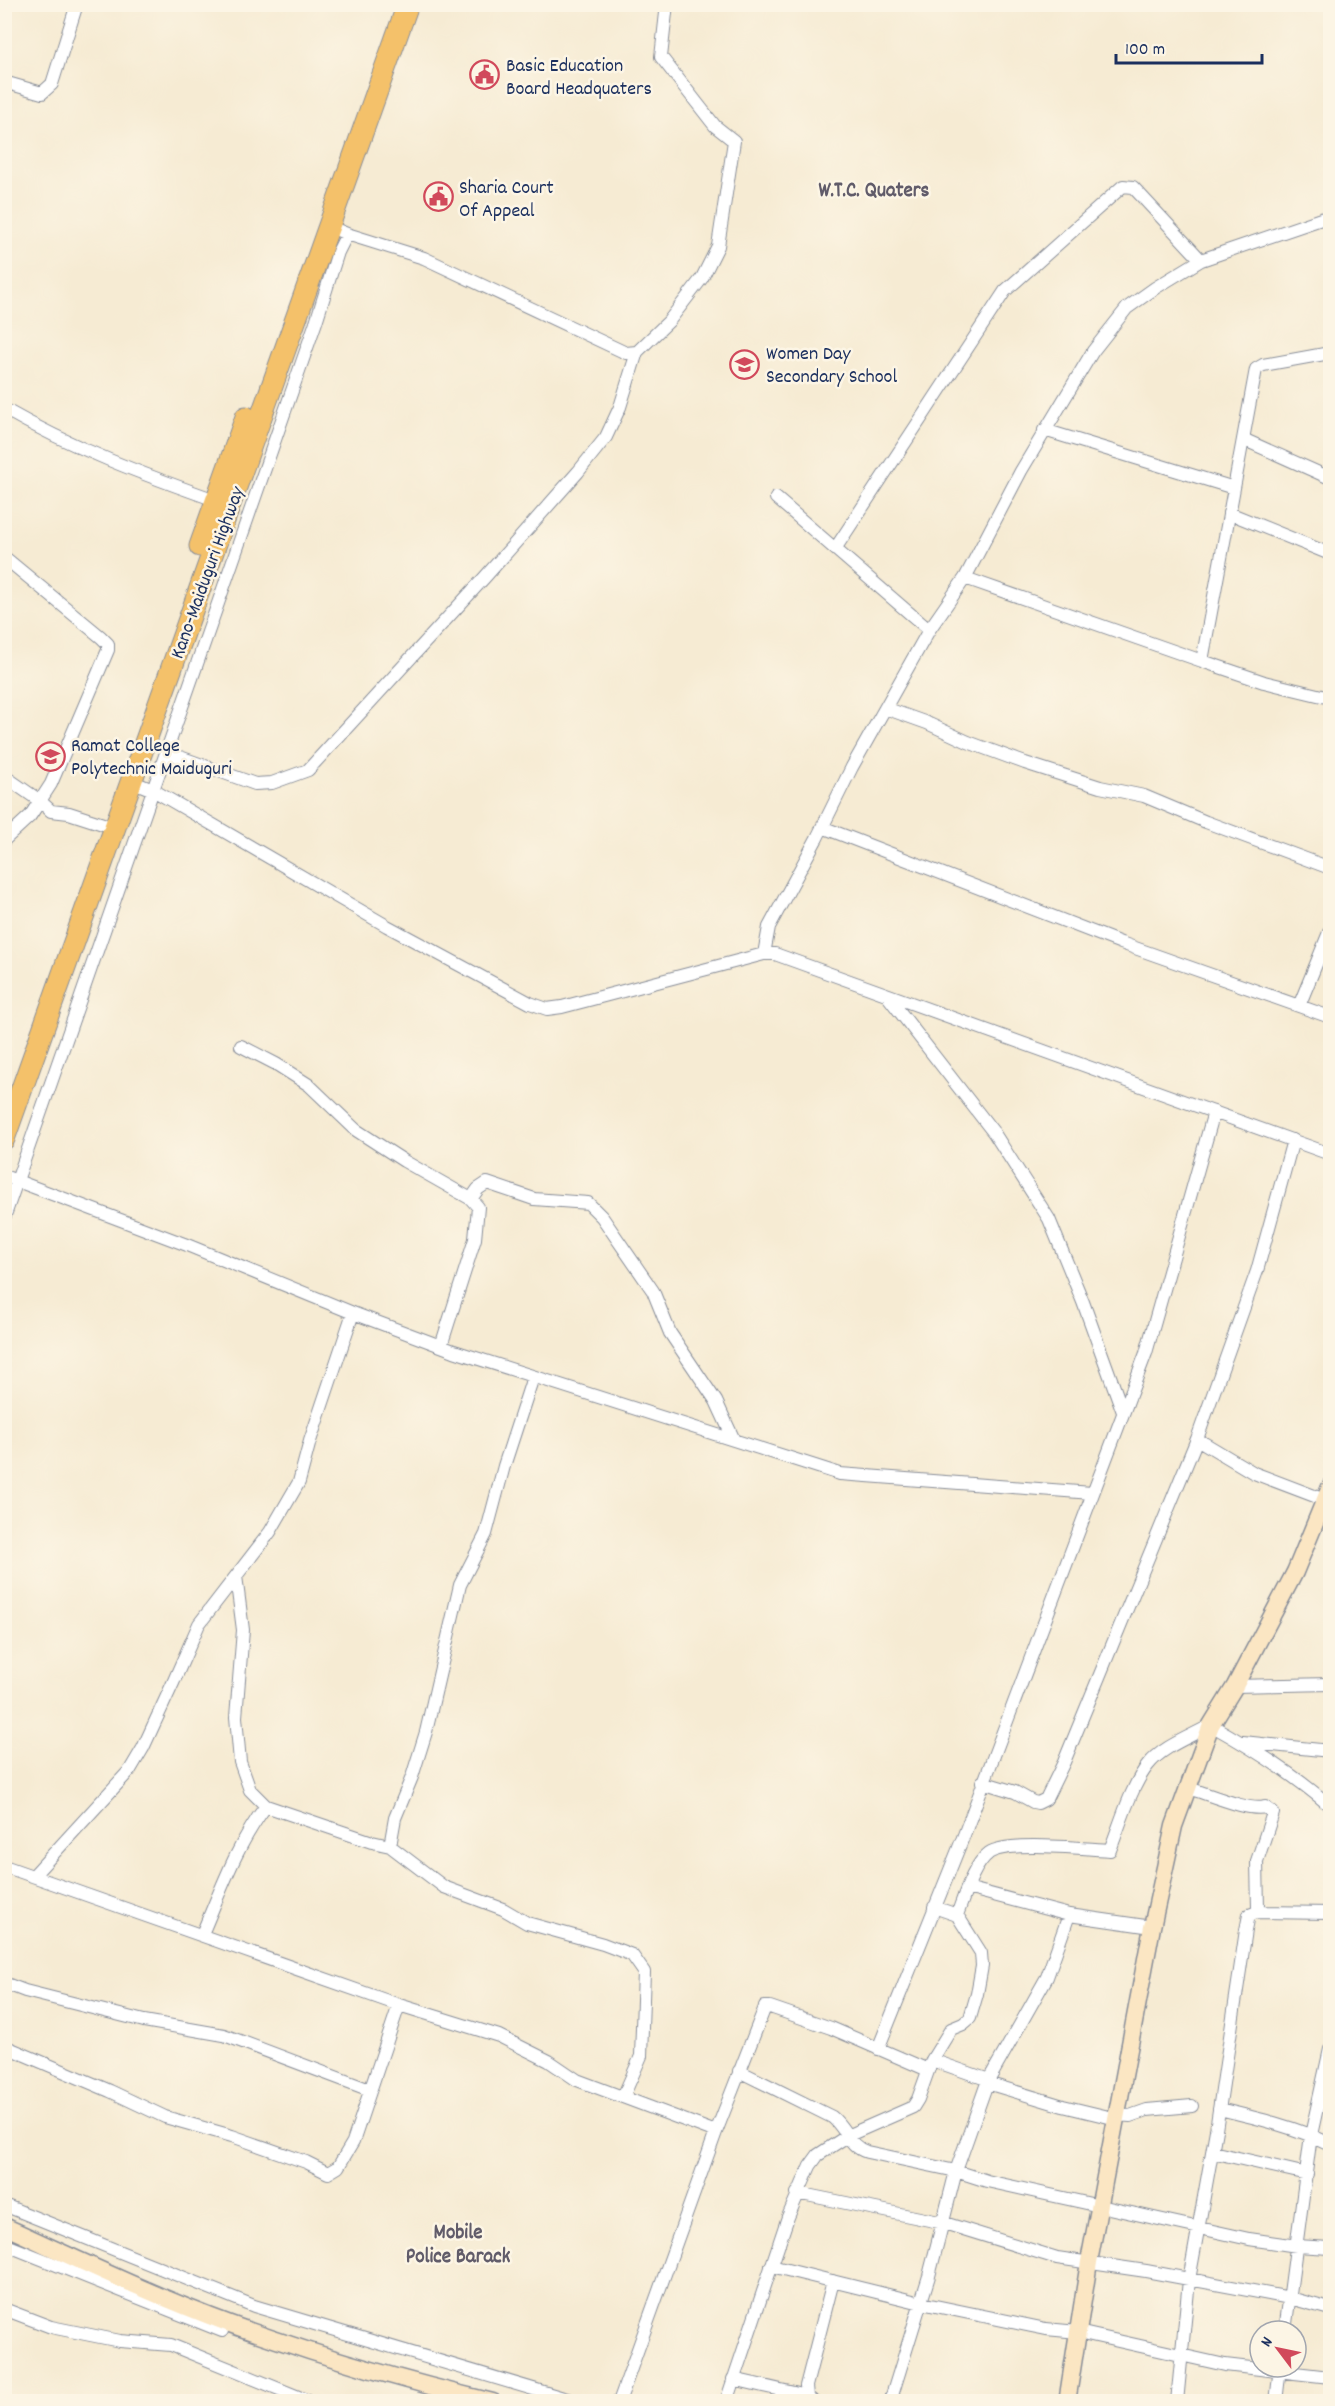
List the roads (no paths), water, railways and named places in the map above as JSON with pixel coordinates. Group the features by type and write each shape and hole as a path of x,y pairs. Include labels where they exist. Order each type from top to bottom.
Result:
{"highway":[{"name":"Kano-Maiduguri Highway","path":"4,1139 131,781 223,503 396,4"},
{"name":"Kano-Maiduguri Highway","path":"4,1106 103,824 223,503 338,230 408,4"}],"street":[{"path":"4,82 42,93 52,84 76,4"},
{"path":"166,752 255,784 272,783 308,770 470,594 606,437 620,407 637,352 669,321 702,278 718,246 734,141 715,126 661,57 667,4"},
{"path":"835,549 1005,291 1123,186 1133,187 1201,260"},
{"path":"764,954 769,927 852,767 929,630 965,578 1044,430 1078,380 1094,351 1127,308 1201,260 1330,216"},
{"path":"4,1218 316,322 338,252 338,230 424,258 499,291 626,354 637,352"},
{"path":"1202,661 1245,440 1256,369 1263,365 1330,353"},
{"path":"4,409 28,423 140,472 223,503"},
{"path":"1044,430 1234,488"},
{"path":"1245,440 1330,478"},
{"path":"776,498 929,630"},
{"path":"1229,513 1330,554"},
{"path":"4,557 108,644 105,660 51,784 30,816 4,840"},
{"path":"965,578 1264,682 1330,698"},
{"path":"885,708 1024,763 1100,787 1144,796 1206,822 1330,868"},
{"path":"4,776 51,811 69,813 103,824"},
{"path":"131,781 153,790 387,926 530,1003 547,1009 764,954 775,954 1330,1154"},
{"path":"822,827 1120,943 1330,1017"},
{"path":"1299,1006 1330,930"},
{"path":"886,994 994,1133 1049,1219 1083,1302 1123,1412"},
{"path":"241,1046 309,1085 356,1130 404,1161 471,1199 478,1206 478,1228 441,1346"},
{"path":"878,2049 964,1835 982,1782 1146,1353 1214,1112"},
{"path":"982,1782 1015,1792 1038,1803 1046,1799 1064,1762 1197,1439 1257,1271 1293,1140"},
{"path":"4,1176 187,1245 353,1313 441,1346 840,1474 1092,1493"},
{"path":"471,1199 483,1184 487,1183 534,1199 588,1203 613,1231 653,1290 670,1334 716,1401 734,1440"},
{"path":"33,1876 130,1770 168,1694 199,1624 270,1532 299,1482 353,1313"},
{"path":"390,1846 395,1818 426,1732 460,1586 486,1534 504,1466 533,1377"},
{"path":"1068,2402 1089,2262 1152,1927 1174,1826 1211,1725 1236,1686 1295,1572 1328,1494 1254,1473 1197,1439"},
{"path":"236,1576 243,1630 236,1716 240,1762 250,1790 267,1806 361,1839 390,1846 444,1887 503,1909 527,1923 603,1944 632,1955 644,1972 641,2056 622,2097"},
{"path":"1236,1686 1330,1684"},
{"path":"1211,1725 1314,1791 1330,1806"},
{"path":"957,1915 975,1872 989,1853 1000,1849 1055,1846 1110,1850 1132,1793 1148,1765 1166,1749 1211,1725"},
{"path":"1239,1741 1330,1752"},
{"path":"1188,1788 1241,1804 1265,1807 1273,1813 1257,1861 1257,1912"},
{"path":"202,1934 233,1862 254,1823 267,1806"},
{"path":"4,1866 399,2005 499,2036 549,2061 577,2080 716,2132"},
{"path":"967,1888 1069,1915 1152,1927"},
{"path":"726,2402 797,2193 818,2156 849,2135 913,2107 930,2065 951,2029 970,2018 982,1966 981,1953 957,1915 934,1907"},
{"path":"1177,2402 1189,2280 1212,2152 1249,1915 1257,1912 1330,1913"},
{"path":"890,2402 944,2223 956,2170 987,2083 1047,1977 1069,1915"},
{"path":"4,1983 25,1991 144,2021 224,2035 370,2090"},
{"path":"4,2046 165,2117 232,2136 306,2162 328,2173 338,2167 353,2142 399,2005"},
{"path":"619,2402 716,2132 765,2007 831,2028 878,2049 986,2079 987,2083 1063,2106 1117,2117 1130,2116 1147,2110 1192,2106"},
{"path":"1287,2319 1311,2135 1330,2058"},
{"path":"739,2072 832,2116 841,2124 852,2144 858,2149 956,2170 987,2181 1249,2239 1330,2248"},
{"path":"1219,2109 1262,2119 1311,2135 1330,2144"},
{"path":"1212,2152 1307,2174"},
{"path":"797,2193 944,2223 1057,2258 1290,2298 1330,2309"},
{"path":"4,2205 254,2306 577,2402"},
{"path":"4,2226 229,2323 323,2355 464,2398 493,2402"},
{"path":"4,2244 222,2331"},
{"path":"771,2266 1046,2329 1078,2332 1225,2364 1248,2366"},
{"path":"811,2399 806,2386 833,2281"},
{"path":"4,2309 51,2327 120,2341 171,2345 310,2402"},
{"path":"1308,2374 1330,2377"},
{"path":"734,2379 811,2399"},
{"path":"1276,2402 1278,2379"}],"place":[{"name":"Basic Education Board Headquaters","path":"485,75"},
{"name":"Sharia Court Of Appeal","path":"438,197"},
{"name":"Women Day Secondary School","path":"745,364"},
{"name":"Ramat College Polytechnic Maiduguri","path":"50,756"}],"district":[{"name":"W.T.C. Quaters","path":"874,189"},
{"name":"Mobile Police Barack","path":"458,2243"}]}
